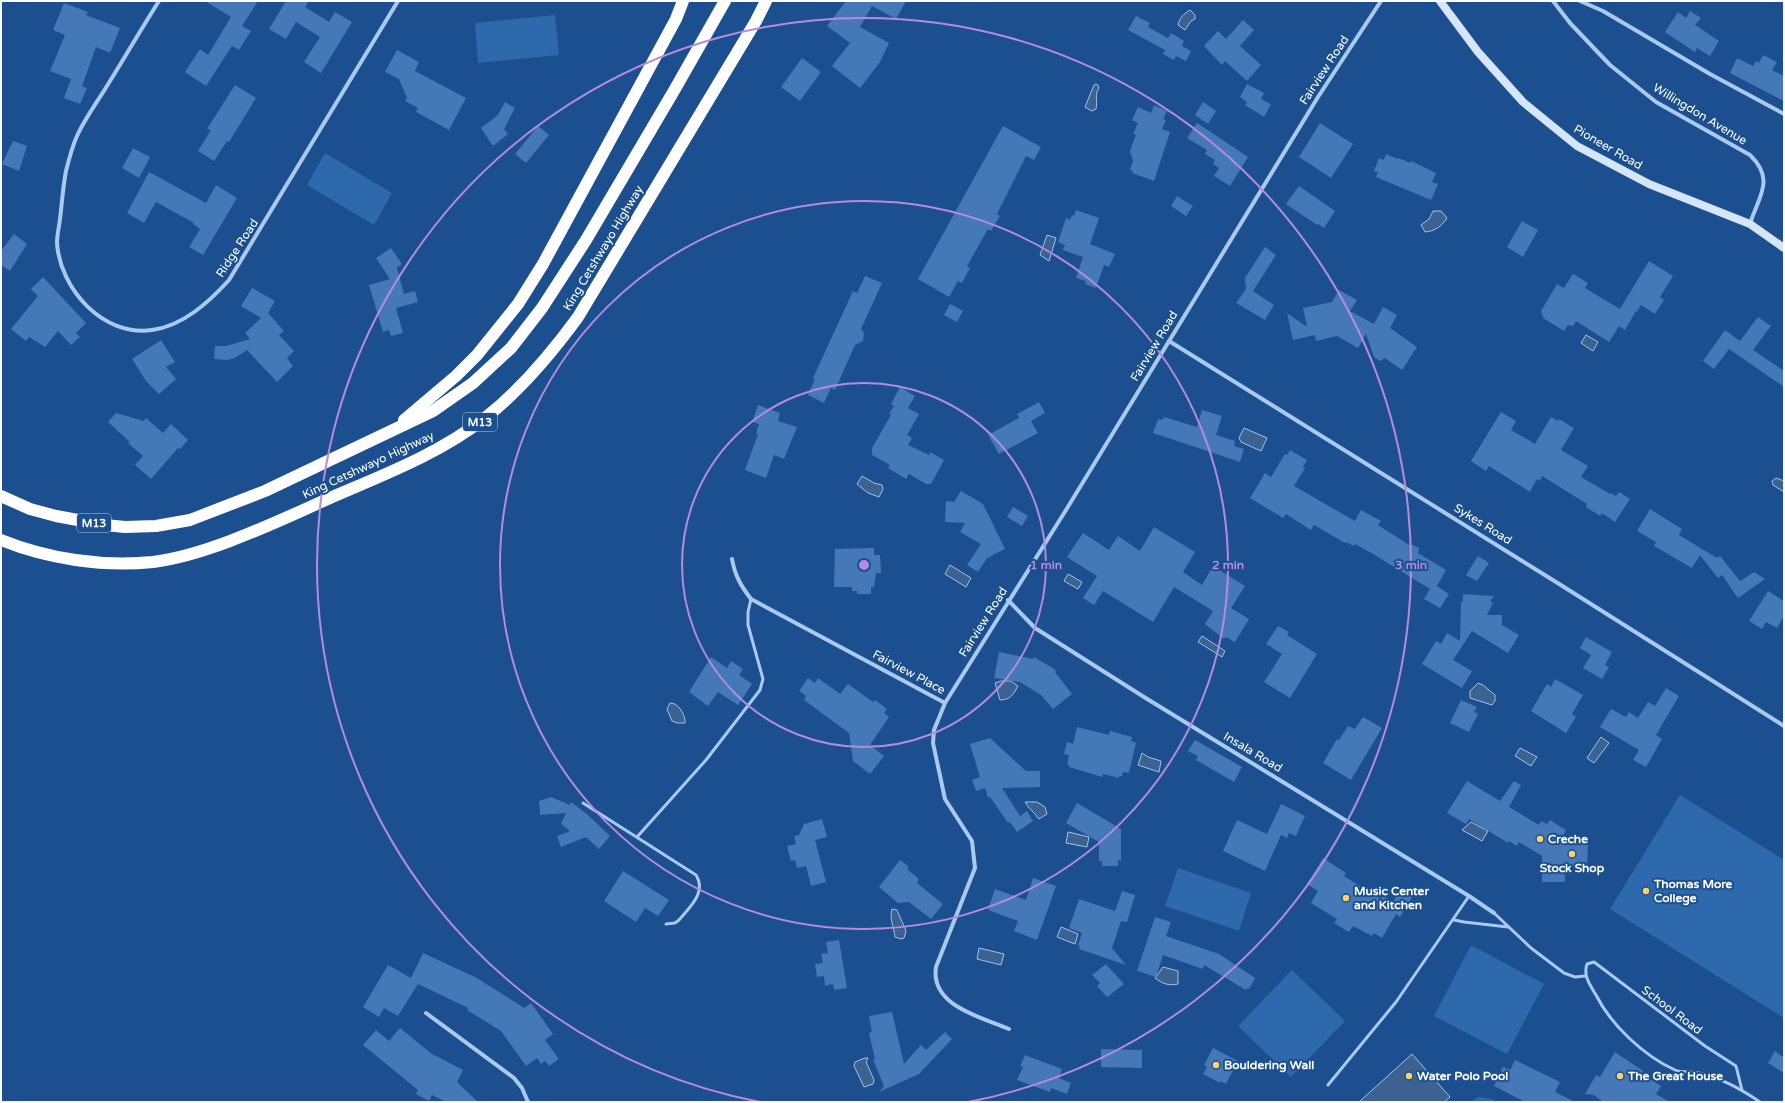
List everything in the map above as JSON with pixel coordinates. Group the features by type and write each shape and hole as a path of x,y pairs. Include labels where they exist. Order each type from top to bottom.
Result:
{"highway":[{"path":"391,431 456,376 496,334 518,304 543,264 676,19 683,1"},
{"name":"King Cetshwayo Highway","path":"1,496 30,509 82,521 125,528 163,525 190,520 223,509 341,456 433,411 473,382 511,348 538,314 586,240 725,1"},
{"name":"King Cetshwayo Highway","path":"1,540 21,547 75,561 112,563 152,562 177,558 223,543 294,514 425,456 461,436 514,393 549,356 578,317 756,21 766,1"}],"main road":[{"name":"Pioneer Road","path":"1440,1 1478,52 1523,102 1577,146 1648,184 1750,224 1784,248"}],"street":[{"name":"Ridge Road","path":"159,1 77,135 66,172 57,243 62,265 69,282 77,295 97,316 124,328 152,330 188,317 205,304 229,280 398,1"},
{"name":"Fairview Road","path":"945,703 1318,97 1381,1"},
{"name":"Willingdon Avenue","path":"1553,1 1570,23 1610,65 1656,102 1750,155 1759,164 1763,172 1764,184 1750,224"},
{"path":"1580,1 1603,11 1697,67 1784,114"},
{"name":"Sykes Road","path":"1169,341 1564,586 1784,726"},
{"name":"Fairview Place","path":"732,559 735,574 740,586 751,599 945,703 934,730 933,743 945,799 972,841 975,855 975,868 936,967 935,976 940,992 949,1002 959,1008 1009,1029"},
{"name":"Insala Road","path":"1008,600 1035,628 1144,697 1469,896 1494,913"},
{"path":"426,1013 514,1078 522,1088 528,1102"}],"lane":[{"path":"637,837 706,760 760,690 763,679 748,625 748,612 751,599"},
{"path":"584,803 691,870 700,880 700,890 692,905 675,923 666,924"},
{"path":"1328,1085 1396,1002 1454,920 1469,896"},
{"path":"1494,913 1531,948 1564,973 1575,977 1585,976 1601,1006 1611,1020 1623,1033 1656,1059 1676,1071 1697,1072 1714,1076 1742,1090 1760,1102"},
{"path":"1454,920 1508,927"},
{"name":"School Road","path":"1585,976 1587,964 1594,962 1705,1046 1736,1066 1742,1090"}],"shaded area":[{"path":"1190,10 1195,15 1195,19 1191,21 1185,30 1178,25 1179,20"},
{"path":"555,15 559,55 478,63 475,23"},
{"path":"1096,84 1099,88 1097,93 1096,109 1092,111 1085,107 1094,85"},
{"path":"325,153 392,193 374,225 307,185"},
{"path":"1433,211 1441,211 1447,218 1438,228 1425,232 1421,225 1429,219"},
{"path":"1047,235 1056,238 1049,261 1040,255"},
{"path":"1586,335 1598,342 1593,351 1581,343"},
{"path":"1244,428 1267,438 1261,451 1241,442 1239,438"},
{"path":"862,476 874,483 882,485 883,489 879,497 868,493 857,484"},
{"path":"1776,478 1784,481 1784,492 1773,485 1772,481"},
{"path":"950,565 971,578 966,587 945,574"},
{"path":"1068,574 1082,582 1078,589 1064,581"},
{"path":"1202,636 1225,651 1222,657 1198,642"},
{"path":"1001,681 1011,681 1018,686 1011,696 1000,700 995,683"},
{"path":"1478,683 1483,685 1495,695 1495,701 1492,705 1470,698 1470,691"},
{"path":"670,703 673,703 679,707 685,723 677,723 672,721 667,709"},
{"path":"1601,737 1609,743 1594,763 1587,758"},
{"path":"1520,748 1537,757 1531,766 1515,756"},
{"path":"1142,753 1148,757 1161,761 1159,772 1138,765"},
{"path":"1680,795 1784,860 1784,1018 1610,909"},
{"path":"1025,802 1037,802 1045,807 1047,814 1039,819"},
{"path":"1471,822 1488,831 1482,841 1462,830"},
{"path":"1068,832 1089,837 1087,847 1066,843"},
{"path":"1178,868 1251,893 1239,931 1165,906"},
{"path":"892,909 897,910 906,931 904,938 901,939 895,937 891,919"},
{"path":"1061,927 1078,934 1075,944 1057,937"},
{"path":"1471,945 1544,984 1507,1054 1434,1016"},
{"path":"979,948 1004,954 1001,965 977,959"},
{"path":"1163,967 1178,971 1178,984 1166,984 1155,978"},
{"path":"1292,970 1345,1021 1291,1077 1238,1026"},
{"name":"Water Polo Pool","path":"1412,1054 1450,1097 1444,1102 1359,1102"},
{"path":"868,1058 866,1062 874,1080 873,1084 864,1087 854,1066 855,1062"},
{"path":"1478,1097 1492,1099 1496,1102 1471,1102"}],"building":[{"path":"205,1 258,1 242,26 251,31 239,50 232,46 206,86 185,72 200,49 208,55 231,17"},
{"path":"286,1 309,1 305,7 329,22 335,12 352,22 321,73 304,62 320,37 296,22 286,39 269,29"},
{"path":"846,1 906,1 896,19 872,6 860,27 889,43 880,62 860,88 832,66 850,43 827,26"},
{"path":"64,3 88,12 86,15 120,28 110,53 96,47 82,86 87,88 80,104 64,98 71,79 50,71 65,35 53,30"},
{"path":"1690,11 1701,18 1695,25 1719,41 1710,56 1697,48 1695,52 1665,32 1678,12 1686,18"},
{"path":"1136,16 1150,23 1148,27 1168,38 1171,33 1184,41 1182,46 1191,51 1186,61 1176,56 1174,60 1163,54 1165,50 1128,30"},
{"path":"1243,20 1254,30 1240,46 1261,65 1247,81 1225,61 1222,65 1204,46 1218,31 1226,39"},
{"path":"397,50 419,62 415,71 466,98 449,130 416,112 418,108 405,101 407,98 399,79 385,72"},
{"path":"1763,55 1777,62 1772,70 1784,76 1784,101 1730,73 1737,58 1753,66 1756,61 1759,63"},
{"path":"802,58 821,72 800,101 781,87"},
{"path":"1247,84 1264,93 1261,99 1271,104 1264,117 1245,105 1247,102 1240,97"},
{"path":"235,85 256,98 229,142 227,141 214,161 198,151 211,130 207,129"},
{"path":"505,102 515,108 504,129 508,134 493,146 481,128 498,115"},
{"path":"1203,102 1216,111 1208,124 1195,115"},
{"path":"1154,105 1167,111 1163,119 1166,120 1162,129 1170,132 1154,181 1132,173 1133,171 1130,170 1133,161 1130,151 1136,135 1133,134 1138,123 1132,120 1138,107 1151,113"},
{"path":"1197,123 1248,157 1230,186 1214,176 1219,168 1213,164 1215,160 1205,154 1207,150 1187,138"},
{"path":"1320,123 1353,144 1331,178 1299,157"},
{"path":"538,126 549,135 526,163 515,154"},
{"path":"1003,126 1041,147 1034,160 1026,156 997,214 1000,216 991,231 988,229 967,266 970,268 962,283 958,281 949,297 918,279"},
{"path":"13,141 27,146 19,171 2,164"},
{"path":"133,148 150,157 139,178 122,168"},
{"path":"1386,154 1411,163 1411,161 1436,173 1432,182 1438,184 1431,200 1376,177 1378,172 1374,171 1379,158 1384,160"},
{"path":"149,172 206,203 216,185 237,198 203,255 189,247 200,229 193,224 194,223 156,202 144,223 127,213"},
{"path":"1299,186 1335,211 1324,228 1318,224 1317,225 1286,204"},
{"path":"1177,196 1193,206 1186,216 1171,206"},
{"path":"1076,210 1099,218 1090,244 1115,254 1109,267 1104,265 1096,288 1085,284 1086,281 1076,278 1083,257 1063,250 1065,245 1058,242 1066,218 1070,220 1072,215 1074,216"},
{"path":"1522,221 1538,230 1523,257 1507,247"},
{"path":"14,234 27,244 10,271 1,265 1,251"},
{"path":"1265,247 1276,255 1253,291 1274,305 1265,320 1236,303 1246,289 1245,278"},
{"path":"391,248 402,264 397,268 404,294 415,291 418,302 396,308 403,333 391,336 389,330 383,332 369,285 390,279 376,258"},
{"path":"1649,261 1673,276 1660,297 1664,300 1655,314 1641,305 1625,330 1619,326 1609,342 1576,321 1573,326 1568,325 1564,331 1543,318 1541,311 1557,284 1564,288 1573,274 1588,283 1585,288 1620,309"},
{"path":"865,276 882,283 861,329 864,333 863,341 855,345 835,390 831,388 824,403 808,395 815,379 813,378 853,291 857,293"},
{"path":"43,277 86,323 76,333 80,337 71,345 58,331 45,347 29,337 26,341 11,329 38,296 31,289"},
{"path":"252,288 275,301 268,313 284,331 279,335 294,351 287,358 293,366 277,382 247,350 235,358 227,360 214,359 215,346 226,346 250,339 245,333 261,318 241,306"},
{"path":"1339,290 1357,300 1350,311 1374,324 1383,307 1397,315 1390,328 1417,347 1402,370 1385,358 1380,361 1374,357 1366,334 1358,348 1337,336 1316,341 1315,335 1293,340 1287,313 1307,327 1303,308 1332,302"},
{"path":"950,304 963,311 957,322 944,315"},
{"path":"1758,317 1771,326 1753,350 1784,371 1784,387 1729,349 1714,369 1703,361 1725,330 1740,341"},
{"path":"161,340 175,362 166,367 176,379 159,394 146,381 132,359"},
{"path":"900,387 915,396 908,408 919,414 907,435 912,438 908,445 929,455 930,452 944,460 931,484 926,484 909,474 906,479 888,468 890,465 872,455 872,448 891,415 889,414 894,406 891,404"},
{"path":"1039,402 1045,413 1031,421 1038,433 999,454 988,435 1019,418 1017,414"},
{"path":"758,405 780,413 778,421 797,427 784,459 774,455 766,478 745,470 758,434 756,433 759,424 752,422"},
{"path":"1202,410 1222,416 1216,435 1235,441 1234,446 1244,449 1240,462 1153,433 1158,419 1162,420 1164,417 1197,427"},
{"path":"1501,412 1516,421 1511,430 1535,444 1551,417 1558,421 1559,419 1574,428 1561,450 1588,466 1581,477 1610,494 1616,496 1619,492 1630,499 1615,522 1602,513 1600,516 1586,507 1587,504 1542,476 1540,481 1537,479 1530,492 1489,466 1486,471 1471,461"},
{"path":"116,413 144,421 146,418 163,433 171,424 188,440 180,449 178,448 151,479 135,465 143,456 108,422"},
{"path":"1290,450 1307,460 1303,467 1305,468 1294,486 1355,521 1361,510 1381,521 1378,525 1409,545 1411,544 1419,548 1418,553 1446,570 1437,586 1449,594 1440,608 1424,599 1430,589 1373,554 1355,544 1354,546 1346,542 1345,543 1314,525 1311,530 1286,514 1283,518 1250,498 1265,473 1271,477 1285,454 1287,455"},
{"path":"961,491 983,504 1005,549 987,558 978,572 967,565 981,544 960,532 965,523 945,522 946,501 954,502"},
{"path":"1013,507 1028,516 1022,526 1007,517"},
{"path":"1650,509 1682,529 1679,535 1717,558 1720,556 1740,581 1754,572 1765,579 1738,598 1722,575 1718,578 1700,555 1692,568 1654,546 1656,542 1637,531"},
{"path":"1154,527 1195,552 1183,572 1202,585 1213,566 1245,586 1231,608 1249,619 1235,642 1226,637 1224,639 1205,624 1213,611 1174,587 1153,622 1103,591 1094,605 1083,598 1097,576 1067,557 1083,533 1109,550 1118,536 1140,551"},
{"path":"874,548 874,555 880,555 881,573 876,573 874,587 871,587 871,594 857,594 857,591 852,591 852,587 834,587 835,549"},
{"path":"1478,556 1489,563 1477,581 1466,575"},
{"path":"1768,591 1784,601 1784,616 1777,628 1766,622 1762,629 1749,621"},
{"path":"1463,594 1494,596 1490,601 1493,603 1487,615 1502,615 1502,625 1519,635 1508,653 1472,631 1453,660 1472,671 1462,688 1422,664 1436,641 1441,644 1447,633 1460,641 1461,601 1463,602"},
{"path":"1278,626 1289,632 1287,635 1317,654 1290,698 1264,682 1282,654 1266,644"},
{"path":"1586,637 1612,652 1605,665 1609,667 1602,679 1583,668 1591,655 1580,648"},
{"path":"999,652 1033,659 1034,657 1056,670 1055,672 1072,694 1053,709 1041,695 1020,682 994,678"},
{"path":"711,657 727,668 731,661 743,669 739,675 752,684 738,705 718,692 708,706 689,692"},
{"path":"808,678 815,683 818,678 840,694 848,684 873,702 875,700 887,709 884,713 889,717 870,745 884,756 870,774 853,761 849,733 804,700 806,696 799,691"},
{"path":"1555,679 1583,695 1572,714 1576,717 1566,733 1531,711 1547,684 1551,687"},
{"path":"1666,688 1679,696 1656,735 1662,739 1646,767 1633,760 1639,750 1600,727 1611,709 1626,717 1629,712 1638,718 1648,702 1655,706"},
{"path":"1461,700 1477,707 1474,712 1478,714 1469,732 1450,723"},
{"path":"1363,717 1382,728 1351,780 1323,763 1337,739 1339,740 1348,726 1355,729"},
{"path":"1077,727 1109,735 1110,731 1132,737 1131,741 1136,743 1129,773 1123,772 1122,776 1119,776 1119,778 1103,774 1102,777 1069,767 1067,764 1069,755 1064,754 1067,742 1073,744"},
{"path":"990,738 1026,771 1040,771 1040,787 1002,788 1020,816 1027,811 1033,821 1017,832 1010,822 1016,818 1008,823 990,797 988,798 985,788 976,791 972,780 980,777 970,744"},
{"path":"1195,740 1242,767 1234,782 1196,760 1198,756 1188,751"},
{"path":"1467,781 1500,801 1514,781 1521,785 1509,807 1539,825 1541,821 1547,824 1550,820 1566,830 1560,841 1588,841 1587,868 1565,867 1565,882 1542,882 1542,856 1519,842 1517,846 1509,841 1508,843 1469,819 1466,824 1447,813"},
{"path":"551,797 570,805 571,802 588,815 610,836 599,849 586,837 561,847 557,836 570,831 561,824 566,813 540,815 539,801"},
{"path":"1077,803 1121,829 1121,861 1118,860 1118,866 1102,866 1102,861 1099,861 1099,842 1066,823"},
{"path":"1281,804 1305,816 1296,836 1289,833 1287,838 1281,835 1265,871 1223,851 1237,820 1267,834"},
{"path":"822,819 827,837 815,840 826,882 811,886 806,866 797,868 795,860 791,861 787,846 796,844 794,836 799,835 804,824"},
{"name":"Music Center and Kitchen","path":"1323,858 1346,873 1344,876 1381,899 1383,896 1393,902 1402,887 1414,894 1400,917 1396,914 1382,938 1374,933 1372,936 1353,926 1349,932 1334,923 1337,919 1311,903 1318,891 1307,884"},
{"path":"900,860 908,866 908,870 919,879 917,883 943,904 931,919 909,902 898,903 879,887"},
{"path":"623,871 669,900 658,916 645,908 636,922 604,901"},
{"path":"1033,878 1056,886 1037,940 1014,931 1018,921 988,910 995,889 1026,900"},
{"path":"1122,891 1135,895 1127,922 1121,921 1112,948 1126,965 1079,949 1080,946 1078,945 1082,933 1069,928 1079,899 1115,911"},
{"path":"1155,917 1171,922 1166,936 1219,954 1255,978 1249,989 1247,988 1246,990 1204,965 1203,969 1163,955 1156,977 1137,971"},
{"path":"839,940 847,988 834,990 833,984 825,986 824,976 817,977 815,964 823,963 821,954 828,953 826,942"},
{"path":"423,953 477,978 524,1008 531,1003 553,1034 545,1040 559,1059 549,1066 545,1061 541,1064 537,1058 526,1066 501,1031 467,1010 468,1008 418,984 398,1016 384,1008 379,1017 363,1007 388,965 411,978"},
{"path":"1106,964 1124,984 1107,997 1097,986 1100,983 1092,975"},
{"path":"892,1012 904,1064 921,1045 926,1050 945,1032 952,1039 919,1074 879,1092 884,1086 873,1060 875,1059 869,1033 872,1032 869,1016"},
{"path":"400,1028 432,1054 463,1070 457,1082 478,1102 446,1102 432,1095 429,1101 416,1094 418,1090 363,1045 376,1030 389,1041"},
{"path":"1213,1048 1238,1061 1226,1084 1221,1081 1220,1083 1203,1074 1207,1067 1204,1065"},
{"path":"1101,1049 1142,1050 1142,1068 1101,1067"},
{"path":"1775,1051 1784,1058 1784,1073 1768,1063"},
{"name":"The Great House","path":"1615,1052 1643,1071 1642,1074 1661,1086 1656,1094 1670,1102 1603,1102 1594,1095 1585,1094 1596,1075 1600,1077"},
{"path":"1025,1055 1062,1069 1059,1078 1071,1083 1067,1094 1051,1088 1050,1092 1017,1080 1023,1067 1020,1066"},
{"path":"1515,1060 1560,1082 1555,1092 1575,1102 1525,1102 1494,1086 1503,1067 1510,1070"}],"place":[{"name":"Creche","path":"1540,839"},
{"name":"Stock Shop","path":"1572,854"},
{"name":"Thomas More College","path":"1646,891"},
{"name":"Music Center and Kitchen","path":"1346,898"},
{"name":"Bouldering Wall","path":"1216,1065"},
{"name":"Water Polo Pool","path":"1409,1076"},
{"name":"The Great House","path":"1620,1076"}]}
